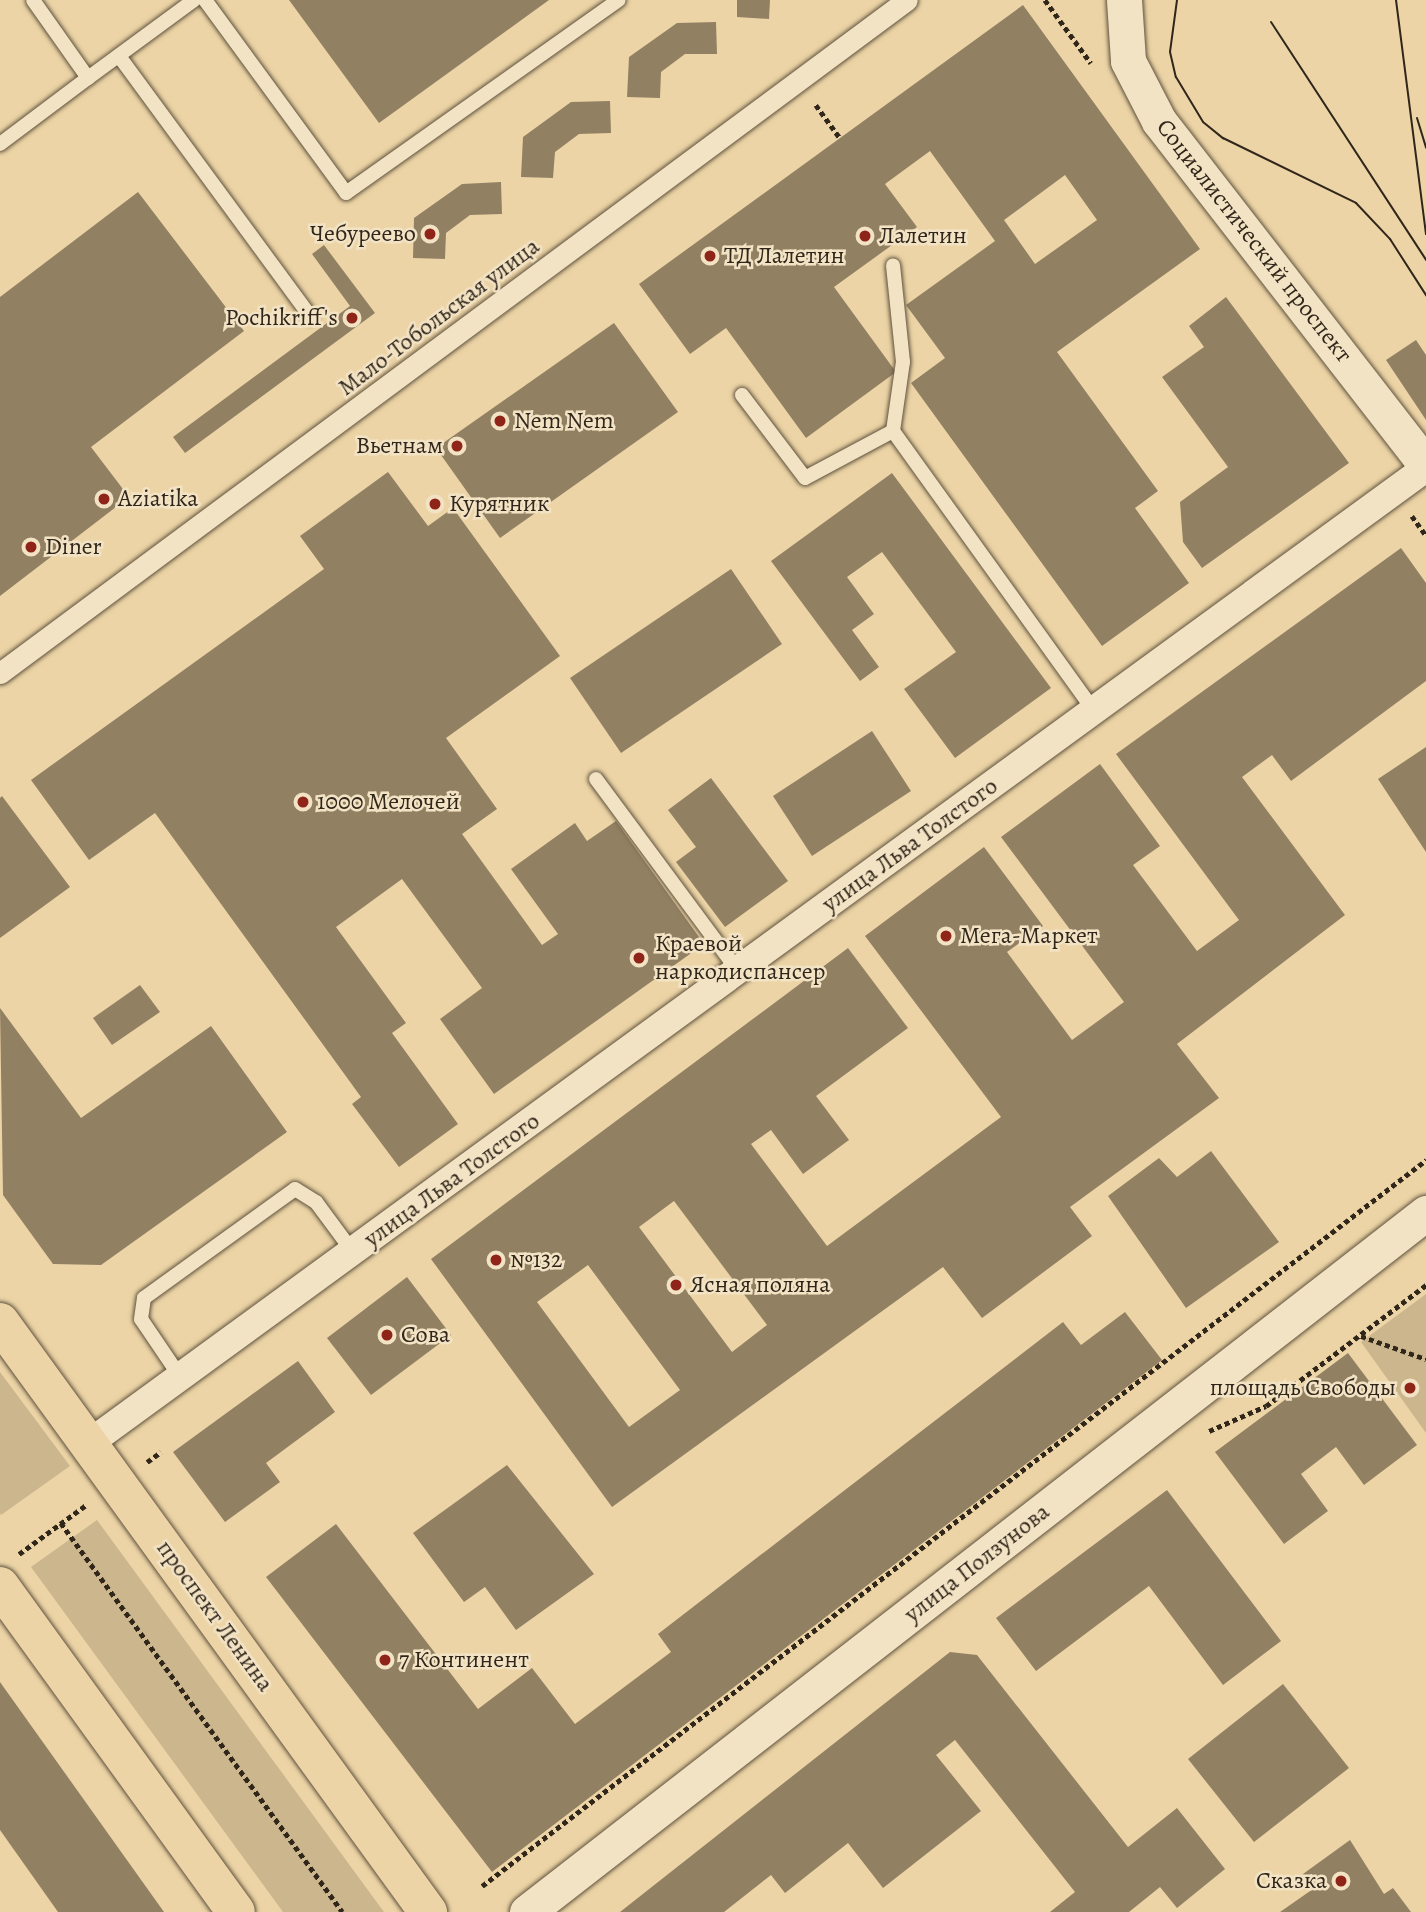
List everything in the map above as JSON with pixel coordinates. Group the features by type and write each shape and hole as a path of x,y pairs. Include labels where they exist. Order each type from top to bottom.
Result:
{"main road":[{"name":"проспект Ленина","path":"0,1322 428,1912"},
{"path":"0,1586 236,1912"}],"street":[{"name":"Мало-Тобольская улица","path":"0,673 907,0"},
{"name":"Социалистический проспект","path":"1124,0 1129,61 1158,121 1426,467"},
{"name":"улица Льва Толстого","path":"88,1444 1426,467"},
{"name":"улица Ползунова","path":"527,1912 1426,1213"}],"lane":[{"path":"33,0 88,78"},
{"path":"0,144 194,0"},
{"path":"205,0 346,193 619,0"},
{"path":"119,56 311,317"},
{"path":"894,266 903,362 892,431 1094,711"},
{"path":"742,395 805,478 892,431"},
{"path":"596,779 738,971"},
{"path":"181,1378 141,1319 144,1298 295,1189 316,1202 353,1252"}],"path":[{"path":"799,80 840,138"},
{"path":"482,1886 1426,1160"},
{"path":"1208,1431 1266,1406 1426,1285"},
{"path":"1361,1336 1426,1359"},
{"path":"26,1549 92,1501"},
{"path":"61,1523 343,1912"}],"shaded area":[{"name":"площадь Свободы","path":"1426,1294 1426,1433 1361,1342"},
{"path":"0,1372 70,1466 1,1515 0,1513"},
{"path":"97,1520 384,1912 283,1912 31,1567"}],"building":[{"path":"289,0 549,0 379,123"},
{"path":"737,0 770,0 769,19 737,17"},
{"path":"1023,5 1200,249 1057,352 1158,491 1135,508 1189,583 1102,646 911,383 945,358 906,305 995,241 930,151 885,184 917,227 834,287 896,372 806,438 726,328 690,354 639,284","holes":["1065,175 1097,220 1035,264 1004,220"]},
{"path":"716,22 717,54 685,54 661,72 660,98 627,97 629,57 677,23"},
{"path":"610,101 611,133 579,134 555,152 553,178 521,177 523,137 571,102"},
{"path":"501,182 502,214 470,215 446,233 445,259 413,258 414,218 462,184"},
{"path":"138,192 244,331 91,447 129,497 0,596 0,297"},
{"path":"324,245 375,313 185,453 173,437 350,306 312,254"},
{"path":"1226,297 1349,463 1202,568 1183,542 1180,502 1228,467 1162,377 1204,347 1189,326"},
{"path":"614,323 678,412 500,538 436,448"},
{"path":"1416,340 1426,355 1426,420 1386,360"},
{"path":"388,472 428,526 453,508 560,656 446,738 497,809 462,834 542,945 558,934 511,869 575,823 587,841 616,821 704,944 494,1094 440,1019 482,988 402,879 336,927 406,1023 392,1033 458,1124 399,1167 352,1104 361,1097 155,813 89,860 31,780 324,569 300,536"},
{"path":"892,473 1051,688 955,758 904,689 956,652 882,552 847,577 874,614 852,630 879,667 860,681 771,561"},
{"path":"1401,548 1426,583 1426,681 1291,781 1272,755 1242,777 1345,915 1177,1044 1219,1098 1070,1207 1092,1236 982,1318 943,1267 612,1507 431,1259 848,948 908,1028 816,1096 849,1140 803,1174 771,1130 751,1144 827,1246 1001,1117 865,936 984,847 1043,926 1007,952 1072,1040 1124,1002 1001,837 1100,764 1160,846 1133,865 1197,951 1239,920 1116,754","holes":["674,1201 767,1325 732,1352 639,1227","588,1265 680,1390 629,1427 537,1302"]},
{"path":"731,569 782,644 621,753 570,678"},
{"path":"872,731 911,791 812,856 773,796"},
{"path":"1426,747 1426,852 1378,779"},
{"path":"711,778 788,881 725,927 676,862 696,847 668,810"},
{"path":"2,796 70,887 0,938 0,798"},
{"path":"140,985 160,1012 112,1045 93,1018"},
{"path":"0,1008 81,1118 211,1026 287,1132 101,1265 53,1264 3,1195"},
{"path":"1211,1151 1279,1242 1186,1308 1108,1196 1159,1158 1177,1177"},
{"path":"407,1277 451,1335 371,1395 327,1338"},
{"name":"7 Континент","path":"1125,1312 1162,1360 492,1872 266,1577 336,1524 478,1709 532,1668 575,1724 671,1652 658,1634 1063,1322 1081,1345"},
{"path":"1348,1353 1417,1445 1364,1485 1336,1447 1301,1474 1328,1511 1284,1544 1215,1452"},
{"path":"298,1361 335,1412 266,1463 280,1482 225,1522 173,1452"},
{"path":"507,1465 594,1574 516,1630 485,1587 464,1602 413,1533"},
{"path":"1167,1490 1281,1641 1223,1685 1149,1586 1036,1671 996,1618"},
{"path":"950,1652 977,1655 1128,1847 1177,1808 1225,1869 1177,1908 1160,1887 1129,1912 1050,1912 1075,1892 955,1740 936,1755 981,1811 883,1888 848,1843 785,1893 771,1875 724,1912 620,1912"},
{"path":"0,1682 164,1912 58,1912 0,1830"},
{"path":"1283,1684 1349,1768 1254,1842 1188,1759"},
{"name":"Сказка","path":"1350,1840 1384,1894 1393,1888 1411,1912 1280,1912 1313,1889 1303,1874"}],"tram line":[{"path":"1177,0 1170,52 1176,77 1203,122 1223,138 1356,203 1390,239 1426,295"},
{"path":"1396,0 1426,234"},
{"path":"1271,22 1426,260"},
{"path":"1417,118 1426,148"}],"place":[{"name":"Чебуреево","path":"430,234"},
{"name":"Лалетин","path":"865,236"},
{"name":"ТД Лалетин","path":"710,256"},
{"name":"Pochikriff's","path":"352,318"},
{"name":"Nem Nem","path":"500,421"},
{"name":"Вьетнам","path":"457,446"},
{"name":"Aziatika","path":"104,499"},
{"name":"Курятник","path":"435,504"},
{"name":"Diner","path":"31,547"},
{"name":"1000 Мелочей","path":"303,802"},
{"name":"Мега-Маркет","path":"946,936"},
{"name":"Краевой наркодиспансер","path":"639,958"},
{"name":"№132","path":"496,1260"},
{"name":"Ясная поляна","path":"676,1285"},
{"name":"Сова","path":"387,1335"},
{"name":"площадь Свободы","path":"1410,1388"},
{"name":"7 Континент","path":"385,1660"},
{"name":"Сказка","path":"1341,1881"}]}
